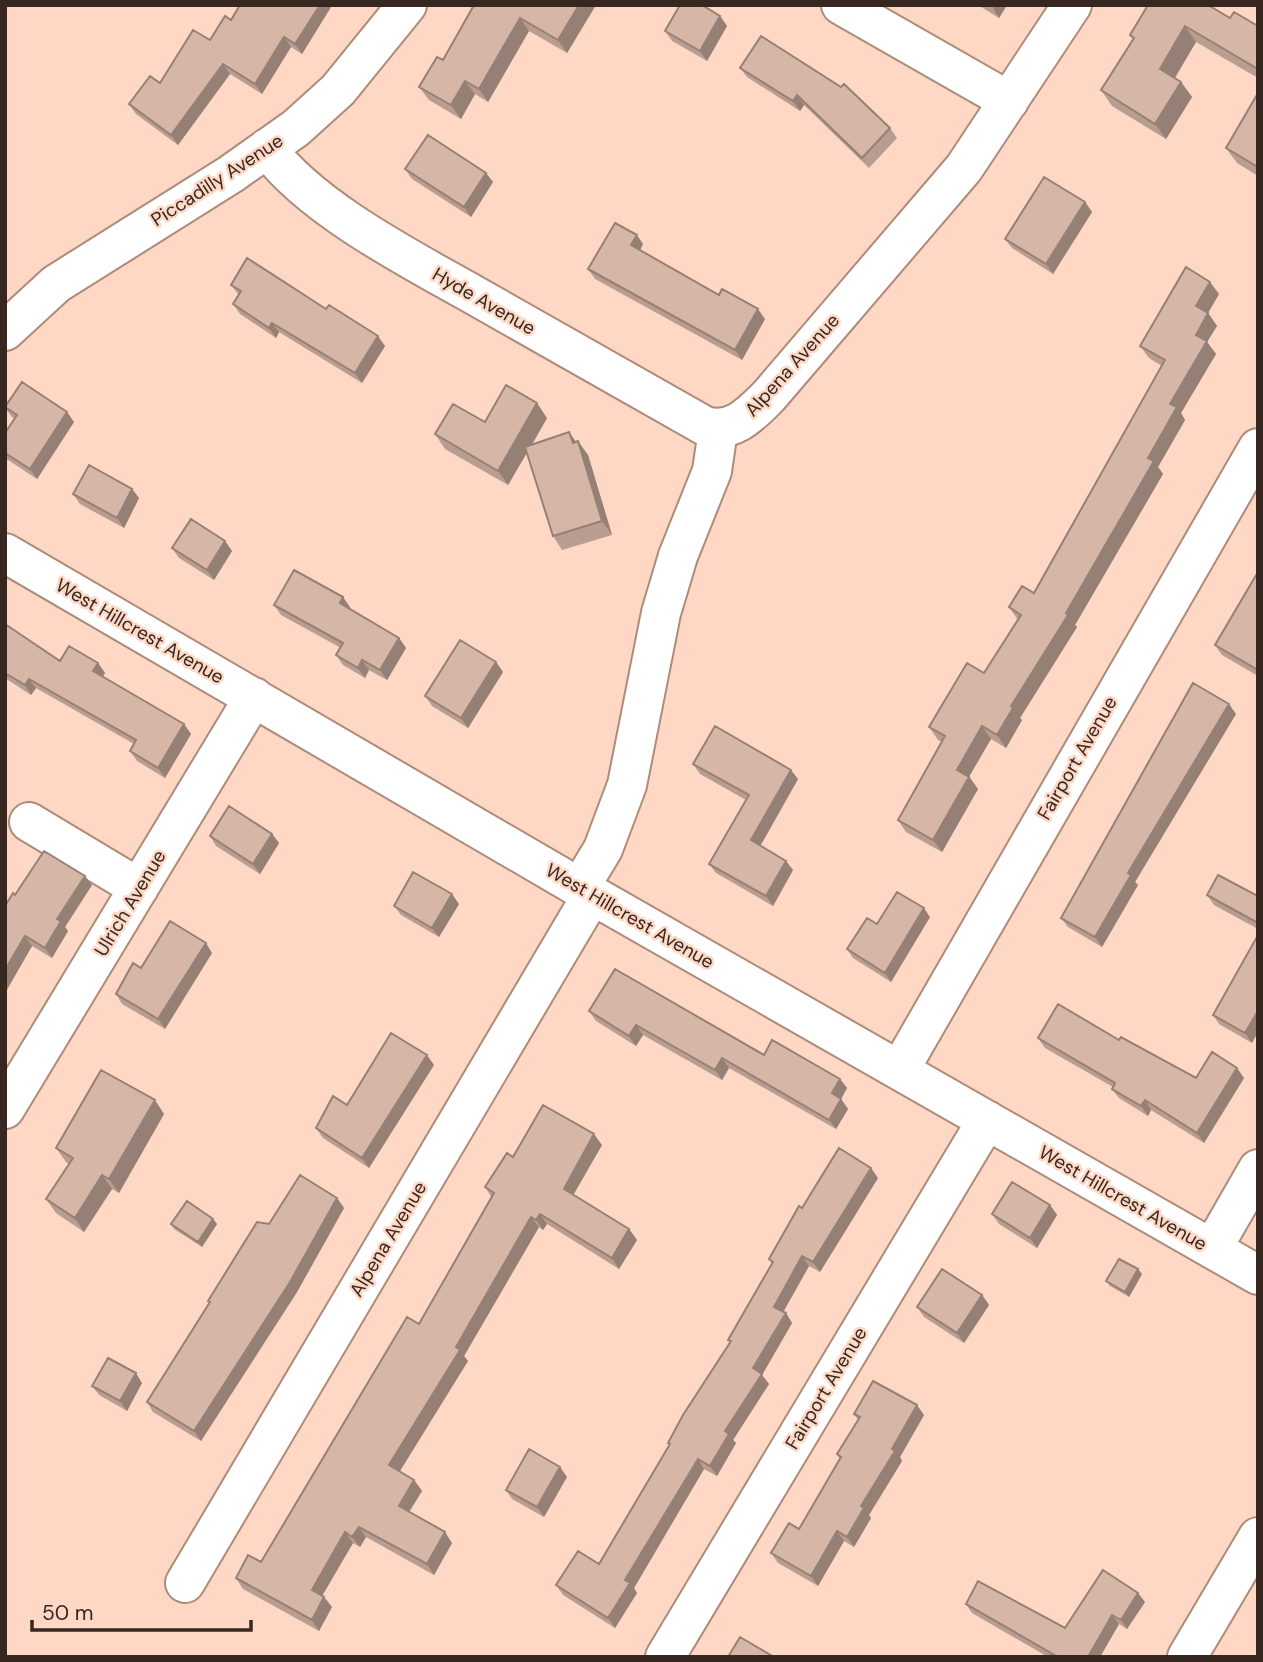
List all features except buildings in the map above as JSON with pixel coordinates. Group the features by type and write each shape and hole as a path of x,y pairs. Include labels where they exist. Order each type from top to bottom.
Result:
{"street":[{"name":"Piccadilly Avenue","path":"5,331 55,284 296,128 338,90 407,5"},
{"path":"841,5 1009,101"},
{"name":"Alpena Avenue","path":"185,1583 586,891 627,785 661,613 678,556 712,471 718,430 748,417 768,397 964,168 1072,5"},
{"name":"Hyde Avenue","path":"267,148 280,166 303,186 380,242 705,426 718,430"},
{"name":"Fairport Avenue","path":"900,1069 1258,448"},
{"name":"West Hillcrest Avenue","path":"5,553 586,891 1258,1275"},
{"name":"Ulrich Avenue","path":"5,1110 254,697"},
{"path":"29,822 139,888"},
{"name":"Fairport Avenue","path":"665,1657 987,1120"},
{"path":"1212,1249 1258,1169"},
{"path":"1187,1657 1258,1537"}]}
